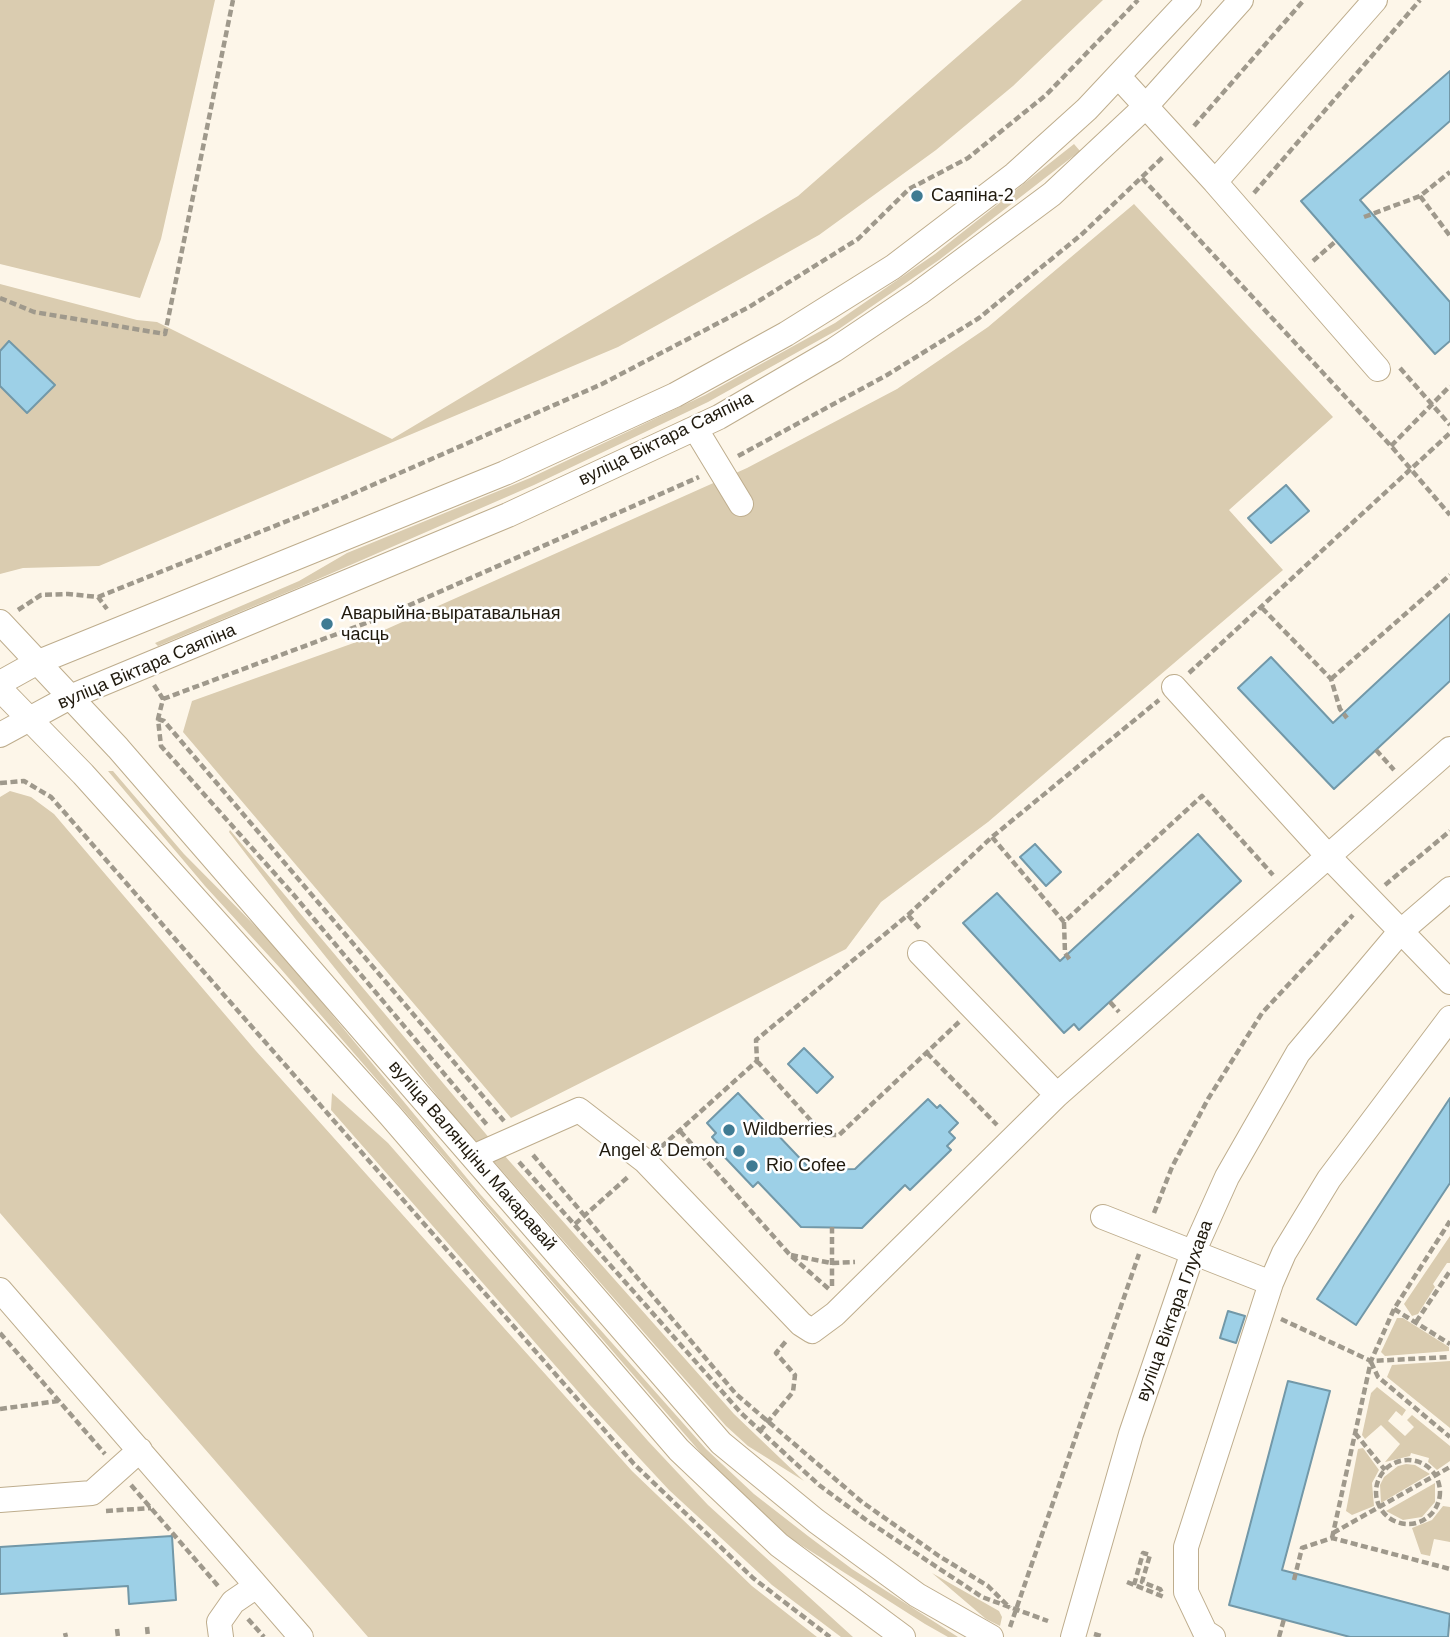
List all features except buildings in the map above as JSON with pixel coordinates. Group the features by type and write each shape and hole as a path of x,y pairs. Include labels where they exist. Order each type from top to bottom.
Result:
{"street":[{"name":"вуліца Віктара Саяпіна","path":"0,683 36,663 505,473 675,396 786,334 893,267 1014,174 1119,77 1189,0"},
{"name":"вуліца Віктара Саяпіна","path":"0,735 70,697 508,515 695,428 834,350 919,293 1052,194 1145,107 1241,0"},
{"path":"1215,182 1375,0"},
{"path":"1119,77 1215,182 1378,369"},
{"path":"695,428 741,504"},
{"name":"вуліца Валянціны Макаравай","path":"0,622 118,748 720,1443 816,1521 917,1595 999,1635"},
{"path":"1174,687 1327,855 1450,982"},
{"name":"вуліца Валянціны Макаравай","path":"0,689 31,719 381,1105 679,1450 779,1545 903,1637"},
{"path":"473,1157 579,1110 645,1161 800,1324 812,1331 845,1305 1057,1095 1327,855 1450,750"},
{"name":"вуліца Віктара Глухава","path":"1073,1637 1131,1434 1192,1255 1227,1177 1298,1053 1400,932 1450,889"},
{"path":"923,944 973,1010 1057,1095"},
{"path":"1213,1637 1205,1632 1186,1592 1186,1547 1271,1283 1284,1253 1329,1179 1450,1017"},
{"path":"1103,1217 1192,1255 1271,1283"},
{"path":"0,1290 255,1587 302,1637"},
{"path":"0,1500 92,1493 140,1450"},
{"path":"221,1637 219,1622 233,1602 255,1587"}],"path":[{"path":"0,298 34,312 165,334 233,0"},
{"path":"98,597 327,505 602,384 749,307 858,239 909,189 968,158 1046,95 1138,0"},
{"path":"1250,197 1420,0"},
{"path":"1364,217 1420,196 1450,172"},
{"path":"1142,178 1391,446 1450,515"},
{"path":"1420,196 1450,236"},
{"path":"1310,264 1336,241"},
{"path":"1391,446 1450,386"},
{"path":"1331,679 1450,575"},
{"path":"1262,608 1331,679 1340,709 1347,718"},
{"path":"1010,1608 988,1586 939,1556 862,1502 736,1394 584,1216 511,1140 161,746 158,719 164,721 511,1140 575,1224 741,1413 820,1485 869,1522 982,1597 1010,1608 1048,1621"},
{"path":"1376,750 1394,770 1384,779"},
{"path":"0,782 24,781 51,797 634,1464 753,1578 830,1637"},
{"path":"1064,922 1202,796 1275,877"},
{"path":"992,837 1064,922 1065,953 1070,960"},
{"path":"1265,887 1284,868"},
{"path":"923,944 908,915 756,1040 757,1061 824,1135 839,1135 973,1010"},
{"path":"927,1054 1003,1131"},
{"path":"575,1224 757,1061"},
{"path":"680,1130 790,1255 832,1292"},
{"path":"1332,1536 1371,1361 1394,1309 1450,1221"},
{"path":"832,1227 832,1292"},
{"path":"790,1255 831,1262 868,1261"},
{"path":"1416,1322 1450,1271"},
{"path":"832,1292 841,1285"},
{"path":"1394,1309 1450,1344"},
{"path":"1262,1310 1371,1361 1450,1357"},
{"path":"760,1431 793,1392 795,1375 775,1353"},
{"path":"1371,1361 1378,1377 1450,1437"},
{"path":"0,1409 59,1401"},
{"path":"1355,1433 1385,1470"},
{"path":"1404,1460 1415,1461 1425,1464 1436,1475 1441,1492 1439,1503 1426,1520 1406,1525 1387,1517 1380,1508 1376,1489 1385,1470 1404,1460"},
{"path":"1294,1580 1302,1548 1332,1536 1450,1467"},
{"path":"1332,1536 1450,1569"},
{"path":"1127,1582 1133,1585 1166,1597 1160,1589 1142,1582 1150,1555 1143,1553 1133,1585"},
{"path":"999,1635 1017,1610"},
{"path":"1279,1637 1284,1619"},
{"path":"147,1627 148,1637"},
{"path":"117,1629 118,1637"}],"shaded area":[{"path":"0,0 215,0 161,239 140,298 0,264"},
{"path":"1022,0 1103,0 1013,86 936,150 819,235 618,347 99,566 23,568 0,574 0,284 137,320 157,322 392,439 798,196"},
{"path":"1074,144 1080,151 939,260 839,329 708,402 534,485 300,587 158,646 155,643 299,581 347,553 530,478 705,395 835,323 935,254"},
{"path":"1134,204 1333,417 1229,510 1283,570 988,822 881,902 846,949 511,1118 183,732 192,701 362,640 747,468 897,389 988,327"},
{"path":"108,771 113,771 184,854 277,948 480,1194 706,1449 754,1494 852,1569 958,1637 948,1637 925,1624 790,1538 708,1461 280,968 205,886"},
{"path":"10,791 31,797 54,814 256,1051 632,1471 752,1586 817,1637 368,1637 0,1213 0,797"},
{"path":"230,830 496,1146 734,1414 804,1481 748,1446 726,1426 447,1108 297,921"},
{"path":"332,1093 388,1143 648,1441 708,1505 853,1637 841,1637 772,1585 669,1490 589,1404 331,1110"},
{"path":"1450,1236 1450,1263 1447,1263 1433,1284 1435,1287 1418,1314 1412,1316 1404,1304"},
{"path":"1397,1318 1403,1318 1449,1347 1449,1351 1385,1356 1381,1352"},
{"path":"1450,1361 1450,1428 1387,1377 1392,1365"},
{"path":"1377,1387 1406,1410 1402,1416 1396,1411 1388,1421 1405,1436 1414,1427 1407,1420 1412,1415 1450,1446 1450,1461 1437,1470 1428,1462 1429,1458 1411,1453 1410,1456 1385,1462 1400,1444 1381,1425 1365,1439 1362,1435 1371,1393"},
{"path":"1363,1448 1379,1470 1372,1483 1374,1506 1352,1515 1346,1511 1358,1449"},
{"path":"1415,1465 1430,1474 1381,1503 1380,1485 1384,1477 1398,1466"},
{"path":"1435,1483 1435,1502 1422,1517 1403,1520 1386,1511"},
{"path":"1443,1506 1450,1507 1450,1542 1434,1539 1430,1556 1421,1554 1412,1528 1432,1520"},
{"path":"932,1573 999,1611 1002,1617 1000,1626 986,1619"}],"place":[{"name":"Саяпіна-2","path":"917,196"},
{"name":"Аварыйна-выратавальная часць","path":"327,624"},
{"name":"Wildberries","path":"729,1130"},
{"name":"Angel & Demon","path":"739,1151"},
{"name":"Rio Cofee","path":"752,1166"}]}
